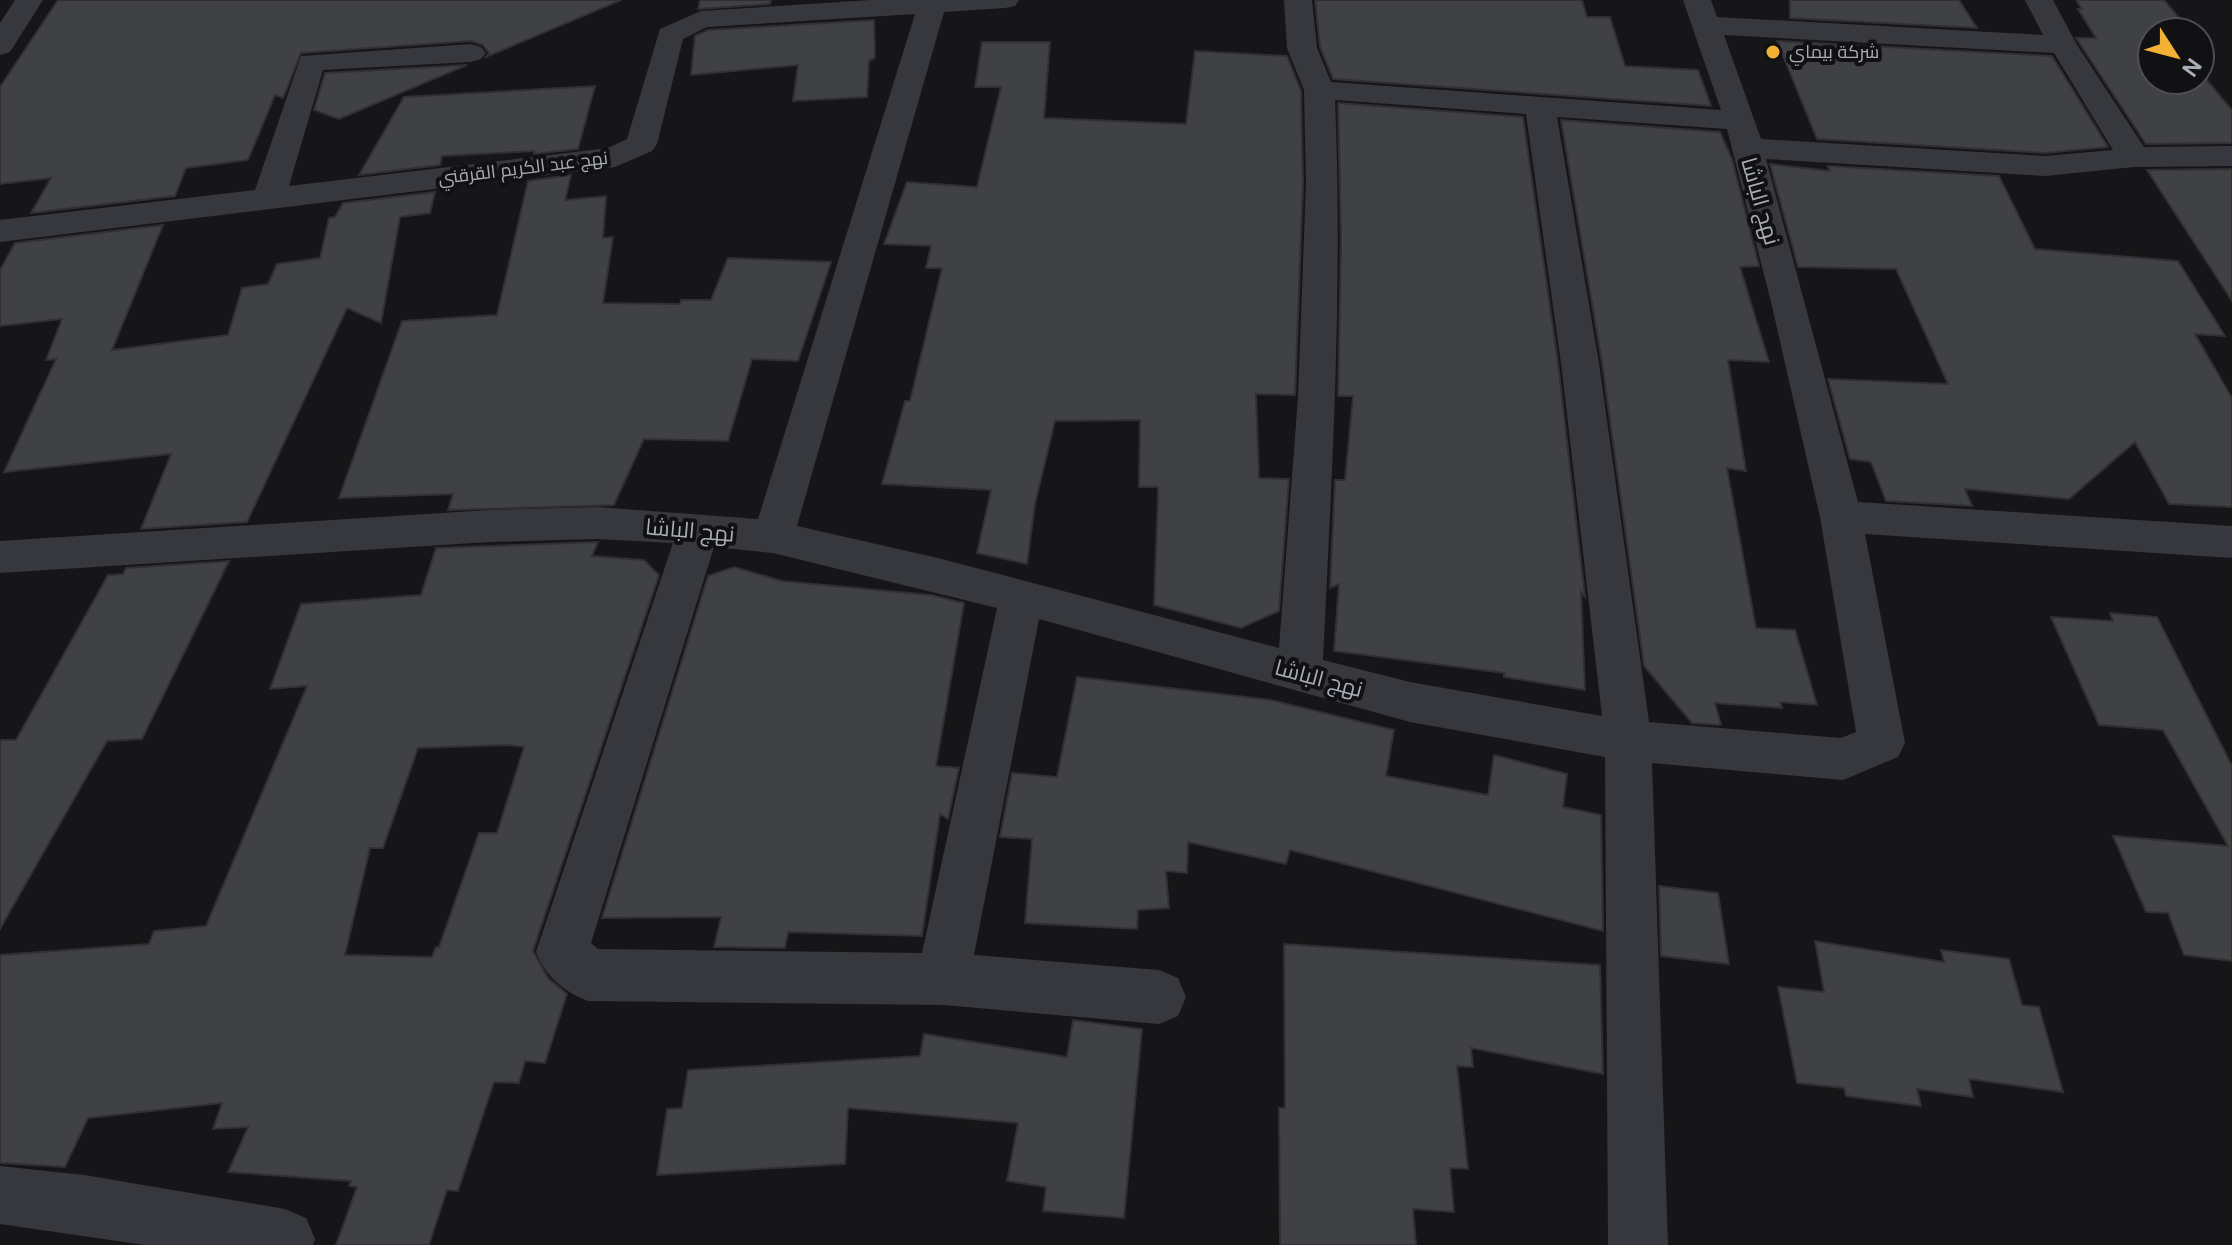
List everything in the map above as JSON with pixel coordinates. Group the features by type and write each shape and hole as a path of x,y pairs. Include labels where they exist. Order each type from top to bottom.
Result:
{"street":[{"path":"0,46 29,0"},
{"name":"نهج عبد الكريم القرقني","path":"0,231 615,157 641,144 670,35 701,19 1005,0"},
{"path":"1298,0 1302,48 1319,90 1322,183 1317,397 1300,674"},
{"path":"2039,0 2063,45 2134,157"},
{"path":"773,537 932,4"},
{"path":"1701,12 2063,45"},
{"name":"نهج الباشا","path":"0,557 489,526 597,523 773,537 938,575 1410,702 1628,741 1843,759 1881,743 1841,517 1790,306 1743,134 1701,12"},
{"path":"269,197 311,62 471,53"},
{"path":"1319,90 1540,104 1743,134 2019,166 2068,165 2134,157 2232,156"},
{"path":"1540,104 1580,363 1628,741 1638,1245"},
{"path":"1841,517 2232,542"},
{"path":"699,529 562,952 588,975 943,979 1159,997"},
{"path":"943,979 1021,598"},
{"path":"0,1195 84,1205 285,1239"}],"building":[{"path":"58,0 621,0 486,57 489,53 483,45 471,41 301,53 283,98 275,95 248,160 186,168 175,196 31,213 51,178 0,184 0,87"},
{"path":"700,0 771,0 770,4 698,9"},
{"path":"1315,0 1582,0 1587,17 1610,17 1625,66 1698,70 1711,106 1333,79 1320,47"},
{"path":"1790,0 1959,0 1977,28 1790,18"},
{"path":"2076,0 2164,0 2178,16 2136,16 2136,96 2216,96 2216,91 2232,110 2232,143 2146,144 2076,38 2096,38 2078,9 2082,9"},
{"path":"874,20 875,58 869,61 867,97 793,101 798,65 691,75 695,36 708,30"},
{"path":"1777,41 2052,56 2108,147 2045,153 1817,139"},
{"path":"982,42 1050,42 1044,118 1186,124 1195,51 1287,56 1301,91 1303,183 1295,395 1256,394 1259,478 1289,479 1279,611 1241,628 1154,605 1158,487 1139,487 1140,420 1055,421 1035,504 1027,564 977,553 991,490 882,484 905,401 910,401 942,268 926,268 931,246 884,244 907,182 977,187 1001,87 975,87"},
{"path":"467,65 339,119 314,110 325,73"},
{"path":"595,86 578,149 534,154 534,151 442,156 440,165 359,175 404,97"},
{"path":"1338,103 1523,117 1558,363 1585,597 1581,592 1585,690 1504,677 1504,673 1334,651 1339,584 1330,588 1335,480 1345,480 1353,396 1338,396 1341,240"},
{"path":"1561,120 1720,132 1732,159 1759,266 1740,267 1769,362 1728,360 1746,471 1727,468 1756,628 1795,630 1817,705 1780,702 1782,708 1715,703 1721,725 1692,723 1644,666 1602,363"},
{"path":"1770,164 1830,171 1828,166 1999,176 2035,249 2178,261 2225,336 2195,334 2232,398 2232,507 2169,504 2135,442 2069,499 1965,489 1972,506 1886,501 1871,462 1850,459 1828,379 1948,384 1896,269 1798,267"},
{"path":"2232,169 2232,301 2147,170"},
{"path":"571,175 565,200 606,196 603,238 613,237 603,303 680,304 681,300 711,300 728,258 831,262 798,361 752,359 728,441 644,439 614,505 448,510 453,494 339,498 402,321 497,315 528,181"},
{"path":"435,192 430,213 400,217 381,323 347,308 247,522 141,529 171,454 4,472 56,359 46,360 62,319 0,326 0,270 15,243 163,225 112,350 228,335 242,288 268,284 277,264 320,258 329,218 335,217 343,203"},
{"path":"598,542 592,556 644,560 659,575 533,951 548,978 567,994 545,1063 525,1061 519,1083 494,1082 458,1191 447,1190 429,1245 336,1245 357,1187 349,1186 351,1181 228,1172 248,1127 213,1129 222,1103 88,1118 65,1167 0,1163 0,955 149,944 154,931 206,926 307,686 270,689 301,604 421,595 436,548","holes":["524,747 497,833 479,833 439,947 436,947 432,957 345,955 370,848 383,848 418,748"]},
{"path":"229,561 142,739 107,741 0,929 0,740 16,740 108,575 123,574 126,568"},
{"path":"734,567 782,581 931,595 964,603 936,766 959,768 948,819 940,814 922,936 788,932 785,948 714,947 721,917 602,918 708,576"},
{"path":"2110,613 2157,617 2232,766 2232,961 2184,955 2168,913 2146,912 2113,836 2228,846 2163,730 2099,725 2051,617 2113,621"},
{"path":"1077,677 1271,700 1394,730 1386,776 1488,795 1494,755 1567,774 1563,807 1601,815 1603,931 1290,850 1286,864 1188,842 1187,873 1166,871 1169,908 1138,910 1137,929 1025,923 1032,839 1000,837 1012,773 1057,777"},
{"path":"1659,886 1718,893 1729,964 1661,956"},
{"path":"1815,941 1944,962 1941,950 2009,959 2022,1005 2039,1007 2063,1092 1969,1079 1973,1097 1917,1089 1921,1106 1846,1096 1844,1088 1797,1083 1778,987 1824,992"},
{"path":"1284,944 1600,965 1603,1074 1471,1048 1473,1067 1457,1066 1468,1169 1450,1168 1454,1212 1413,1209 1416,1245 1280,1245 1279,1108 1285,1108"},
{"path":"1073,1020 1142,1029 1124,1218 1043,1211 1046,1187 1007,1181 1018,1123 848,1108 845,1164 657,1175 667,1109 682,1108 688,1070 920,1056 924,1034 1067,1057"}],"place":[{"name":"شركة بيماي","path":"1773,52"}]}
